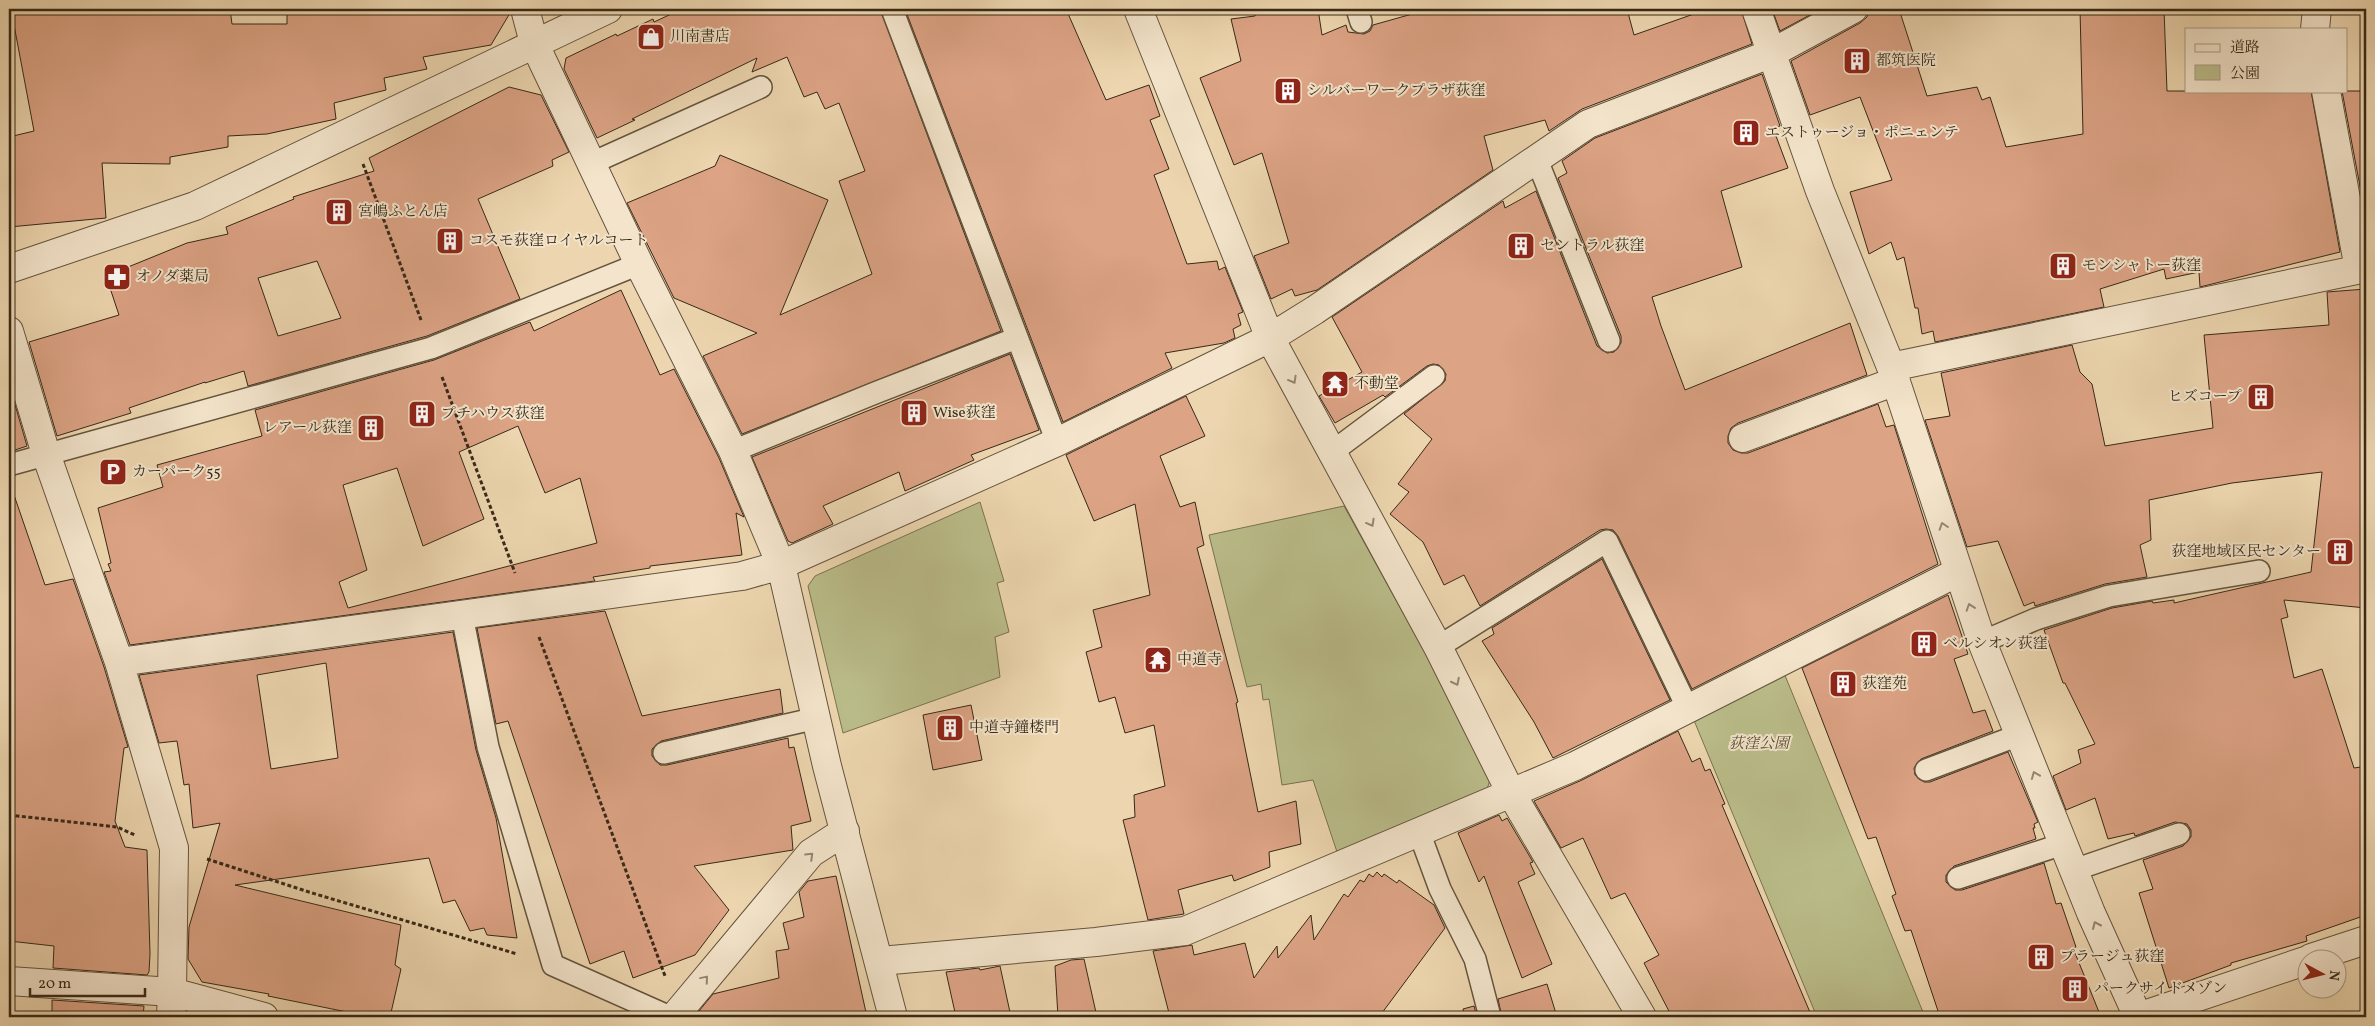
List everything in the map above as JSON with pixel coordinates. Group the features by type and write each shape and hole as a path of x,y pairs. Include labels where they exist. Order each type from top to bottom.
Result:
{"street":[{"path":"525,9 534,43 639,264 733,451 781,565 816,718 893,1017"},
{"path":"9,269 195,206 608,9"},
{"path":"1138,9 1270,338 1438,647 1511,793 1642,1017"},
{"path":"1756,9 1770,54 1820,191 1893,374 1982,642 2063,844 2138,1017 2298,963"},
{"path":"119,662 742,576 781,565 1057,442 1270,338 1315,310 1538,160 1588,124 1770,54 1853,9"},
{"path":"2315,28 2317,9"},
{"path":"1743,438 1893,374 2362,268 2326,92"},
{"path":"9,331 46,454 119,662 174,848 172,1005"},
{"path":"880,961 1096,942 1185,931 1584,762 1958,572"},
{"path":"674,1015 811,853 844,831"},
{"path":"2342,948 2366,940"},
{"path":"9,981 264,1017"}],"lane":[{"path":"892,9 1057,442"},
{"path":"592,163 761,88"},
{"path":"1538,160 1609,341"},
{"path":"9,465 431,348 639,264"},
{"path":"733,451 1017,338"},
{"path":"1332,452 1434,376"},
{"path":"1438,647 1607,541 1688,709"},
{"path":"1982,642 2036,619 2109,596 2259,571"},
{"path":"462,615 488,747 553,964 674,1015"},
{"path":"664,753 816,718"},
{"path":"1926,770 2019,735"},
{"path":"1419,832 1440,889 1476,959 1490,1017"},
{"path":"2074,870 2179,834"},
{"path":"1958,878 2063,844"}],"path":[{"path":"362,163 528,606 674,1015"},
{"path":"9,815 117,828 312,894 553,964"}],"green space":[{"path":"980,502 1004,581 997,583 1009,632 995,637 1000,677 843,733 808,586 815,576"},
{"path":"1344,506 1492,774 1486,792 1337,852 1313,780 1282,785 1269,699 1263,700 1261,684 1247,687 1209,535"},
{"name":"荻窪公園","path":"1784,673 1925,1017 1817,1017 1693,718"}],"building":[{"path":"11,9 230,9 232,24 287,24 287,9 510,9 510,13 491,45 423,57 427,69 384,78 386,90 334,103 336,119 267,134 228,136 228,147 170,157 170,164 102,163 106,218 9,227 9,137 34,131"},
{"path":"682,9 880,9 1001,331 742,434 703,356 757,333 674,298 627,203 715,166 720,155 828,200 780,315 872,274 839,181 865,171 839,103 825,109 817,92 804,97 787,57 752,72 757,58 597,138 564,69 566,58 616,34 617,36 653,19 654,22"},
{"path":"905,9 1066,9 1106,100 1149,85 1160,116 1150,120 1169,169 1154,175 1187,264 1217,261 1219,270 1225,267 1243,312 1238,314 1241,325 1233,329 1235,338 1224,343 1165,353 1172,368 1063,422"},
{"path":"1254,9 1318,9 1322,35 1346,25 1348,32 1364,34 1370,31 1373,25 1430,9 1627,9 1634,35 1708,9 1741,9 1752,44 1582,109 1549,131 1545,120 1484,136 1493,170 1317,290 1295,296 1292,289 1271,299 1254,256 1289,243 1262,153 1234,165 1200,78 1241,61 1231,19 1255,16"},
{"path":"1772,9 1821,9 1780,31"},
{"path":"1869,9 1899,9 1927,96 1977,87 1982,100 1990,97 2006,147 2083,134 2080,9 2164,9 2167,91 2311,92 2340,252 2200,287 2199,272 2166,279 2164,269 2100,289 2104,307 1935,342 1933,331 1922,334 1918,308 1915,308 1904,257 1897,260 1891,242 1869,254 1850,192 1892,180 1860,97 1810,115 1791,61 1860,23 1867,17"},
{"path":"1762,74 1780,126 1773,128 1788,168 1721,191 1742,267 1652,297 1661,326 1685,390 1850,323 1867,375 1738,423 1731,428 1728,443 1733,450 1748,453 1878,404 1886,427 1894,425 1938,564 1692,689 1618,536 1613,530 1600,530 1480,606 1464,575 1444,585 1423,542 1390,514 1409,492 1398,484 1432,439 1404,414 1445,381 1446,374 1439,365 1427,366 1385,397 1383,395 1335,423 1319,396 1362,372 1332,317 1503,201 1505,208 1536,191 1597,346 1607,353 1614,352 1621,343 1621,336 1558,178 1567,173 1562,161 1595,138"},
{"path":"509,87 541,95 569,152 552,160 553,166 478,199 520,299 427,336 248,386 244,371 205,382 129,408 131,413 57,436 29,342 119,315 106,276 187,243 228,234 226,227 294,199 293,197 374,171 369,158","holes":["317,261 341,318 278,336 258,278"]},
{"path":"2348,91 2366,91 2366,196 2362,197 2342,92"},
{"path":"2366,289 2366,608 2284,600 2288,617 2281,619 2294,678 2322,669 2354,768 2361,767 2366,786 2366,915 2306,936 2307,941 2231,963 2231,965 2169,988 2139,893 2153,889 2143,860 2183,846 2191,837 2191,830 2187,824 2175,822 2135,836 2134,833 2108,839 2095,798 2066,810 2053,776 2081,763 2078,750 2095,744 2065,683 2063,683 2044,630 2112,608 2152,601 2153,603 2174,600 2174,603 2311,572 2322,472 2232,483 2149,500 2151,540 2140,545 2147,577 2105,584 2035,606 2034,602 2024,606 1998,541 1967,547 1925,420 1950,416 1941,373 2072,345 2080,372 2092,384 2105,446 2213,428 2204,335 2329,325 2327,292"},
{"path":"621,290 660,375 674,369 719,458 744,517 736,513 742,555 650,566 650,568 593,577 595,581 130,645 104,572 111,571 108,564 111,563 98,508 163,487 157,465 262,436 255,410 434,360 530,322 534,331","holes":["518,426 545,493 580,478 597,543 348,608 339,582 367,570 343,485 397,468 423,546 484,519 459,452"]},
{"path":"1010,354 1039,430 971,455 974,460 905,491 899,472 823,506 833,524 792,543 788,541 752,457"},
{"path":"9,384 27,446 9,452"},
{"path":"1186,396 1205,436 1160,456 1180,507 1195,502 1204,545 1197,548 1238,702 1236,703 1258,812 1296,801 1301,844 1269,852 1270,867 1234,881 1232,875 1178,890 1184,914 1148,920 1123,820 1135,817 1134,795 1165,786 1154,725 1125,733 1115,697 1099,702 1086,652 1102,647 1093,610 1150,595 1135,504 1094,521 1066,455"},
{"path":"14,495 45,585 73,579 104,667 128,747 124,748 115,821 125,847 147,850 150,954 149,972 147,975 53,968 54,946 9,941 9,496"},
{"path":"1602,559 1670,700 1553,758 1534,722 1482,641 1494,634 1492,628"},
{"path":"1948,595 1968,654 1954,659 1973,713 1985,710 1993,731 1921,759 1914,768 1915,775 1924,782 1930,782 2008,752 2038,822 2034,824 2035,828 2033,828 2036,839 1954,866 1946,875 1946,882 1955,890 1962,890 2044,863 2056,904 2061,903 2076,947 2073,948 2101,1017 1940,1017 1911,930 1905,931 1892,896 1896,894 1876,837 1868,839 1802,668"},
{"path":"605,611 642,716 780,689 783,713 661,741 652,749 652,756 660,765 667,765 788,738 789,748 794,747 811,821 791,826 793,850 694,866 729,910 695,955 633,978 624,951 590,964 508,721 496,724 477,628"},
{"path":"453,632 476,750 496,818 517,938 487,935 484,928 470,931 455,900 443,903 429,858 235,885 401,925 395,965 401,969 390,1017 367,1017 347,1014 347,1012 268,996 269,994 202,982 188,959 189,927 220,823 193,828 189,784 184,785 177,741 159,743 139,675","holes":["326,663 338,758 271,769 257,675"]},
{"name":"中道寺鐘楼門","path":"971,705 982,760 933,770 923,715"},
{"path":"1678,731 1692,762 1700,758 1705,771 1710,769 1725,804 1722,805 1812,1017 1672,1017 1644,963 1659,955 1625,893 1611,899 1583,838 1561,848 1534,801 1582,780"},
{"path":"1499,815 1502,821 1507,818 1533,862 1530,863 1535,874 1518,882 1552,964 1522,978 1484,876 1479,882 1458,833"},
{"path":"1377,872 1382,877 1384,874 1397,883 1399,880 1434,905 1445,928 1379,1017 1170,1017 1153,951 1192,945 1194,955 1245,943 1254,978 1277,946 1278,958 1311,915 1314,940 1344,894 1348,897 1360,880 1364,882 1369,874 1373,877"},
{"path":"836,876 867,1017 694,1017 713,994 779,978 776,951 789,949 783,923 804,917 799,892 808,881"},
{"path":"1084,959 1097,1017 1058,1017 1055,966 1071,960"},
{"path":"1000,966 1011,1017 956,1017 946,972 979,968 980,970"},
{"path":"1547,984 1557,1017 1502,1017 1498,999"},
{"path":"52,1000 144,1006 143,1017 52,1017"},
{"path":"1474,1006 1477,1017 1464,1017 1463,1009"}],"place":[{"name":"川南書店","path":"651,37"},
{"name":"都筑医院","path":"1857,61"},
{"name":"シルバーワークプラザ荻窪","path":"1288,91"},
{"name":"エストゥージョ・ポニェンテ","path":"1746,133"},
{"name":"宮嶋ふとん店","path":"339,212"},
{"name":"コスモ荻窪ロイヤルコート","path":"450,241"},
{"name":"セントラル荻窪","path":"1521,246"},
{"name":"モンシャトー荻窪","path":"2063,266"},
{"name":"オノダ薬局","path":"117,277"},
{"name":"不動堂","path":"1335,384"},
{"name":"ヒズコープ","path":"2261,397"},
{"name":"Wise荻窪","path":"914,413"},
{"name":"プチハウス荻窪","path":"422,414"},
{"name":"レアール荻窪","path":"371,428"},
{"name":"カーパーク55","path":"113,472"},
{"name":"荻窪地域区民センター","path":"2340,552"},
{"name":"ベルシオン荻窪","path":"1924,644"},
{"name":"中道寺","path":"1158,660"},
{"name":"荻窪苑","path":"1843,684"},
{"name":"中道寺鐘楼門","path":"950,728"},
{"name":"プラージュ荻窪","path":"2041,957"},
{"name":"パークサイドメゾン","path":"2075,989"}]}
